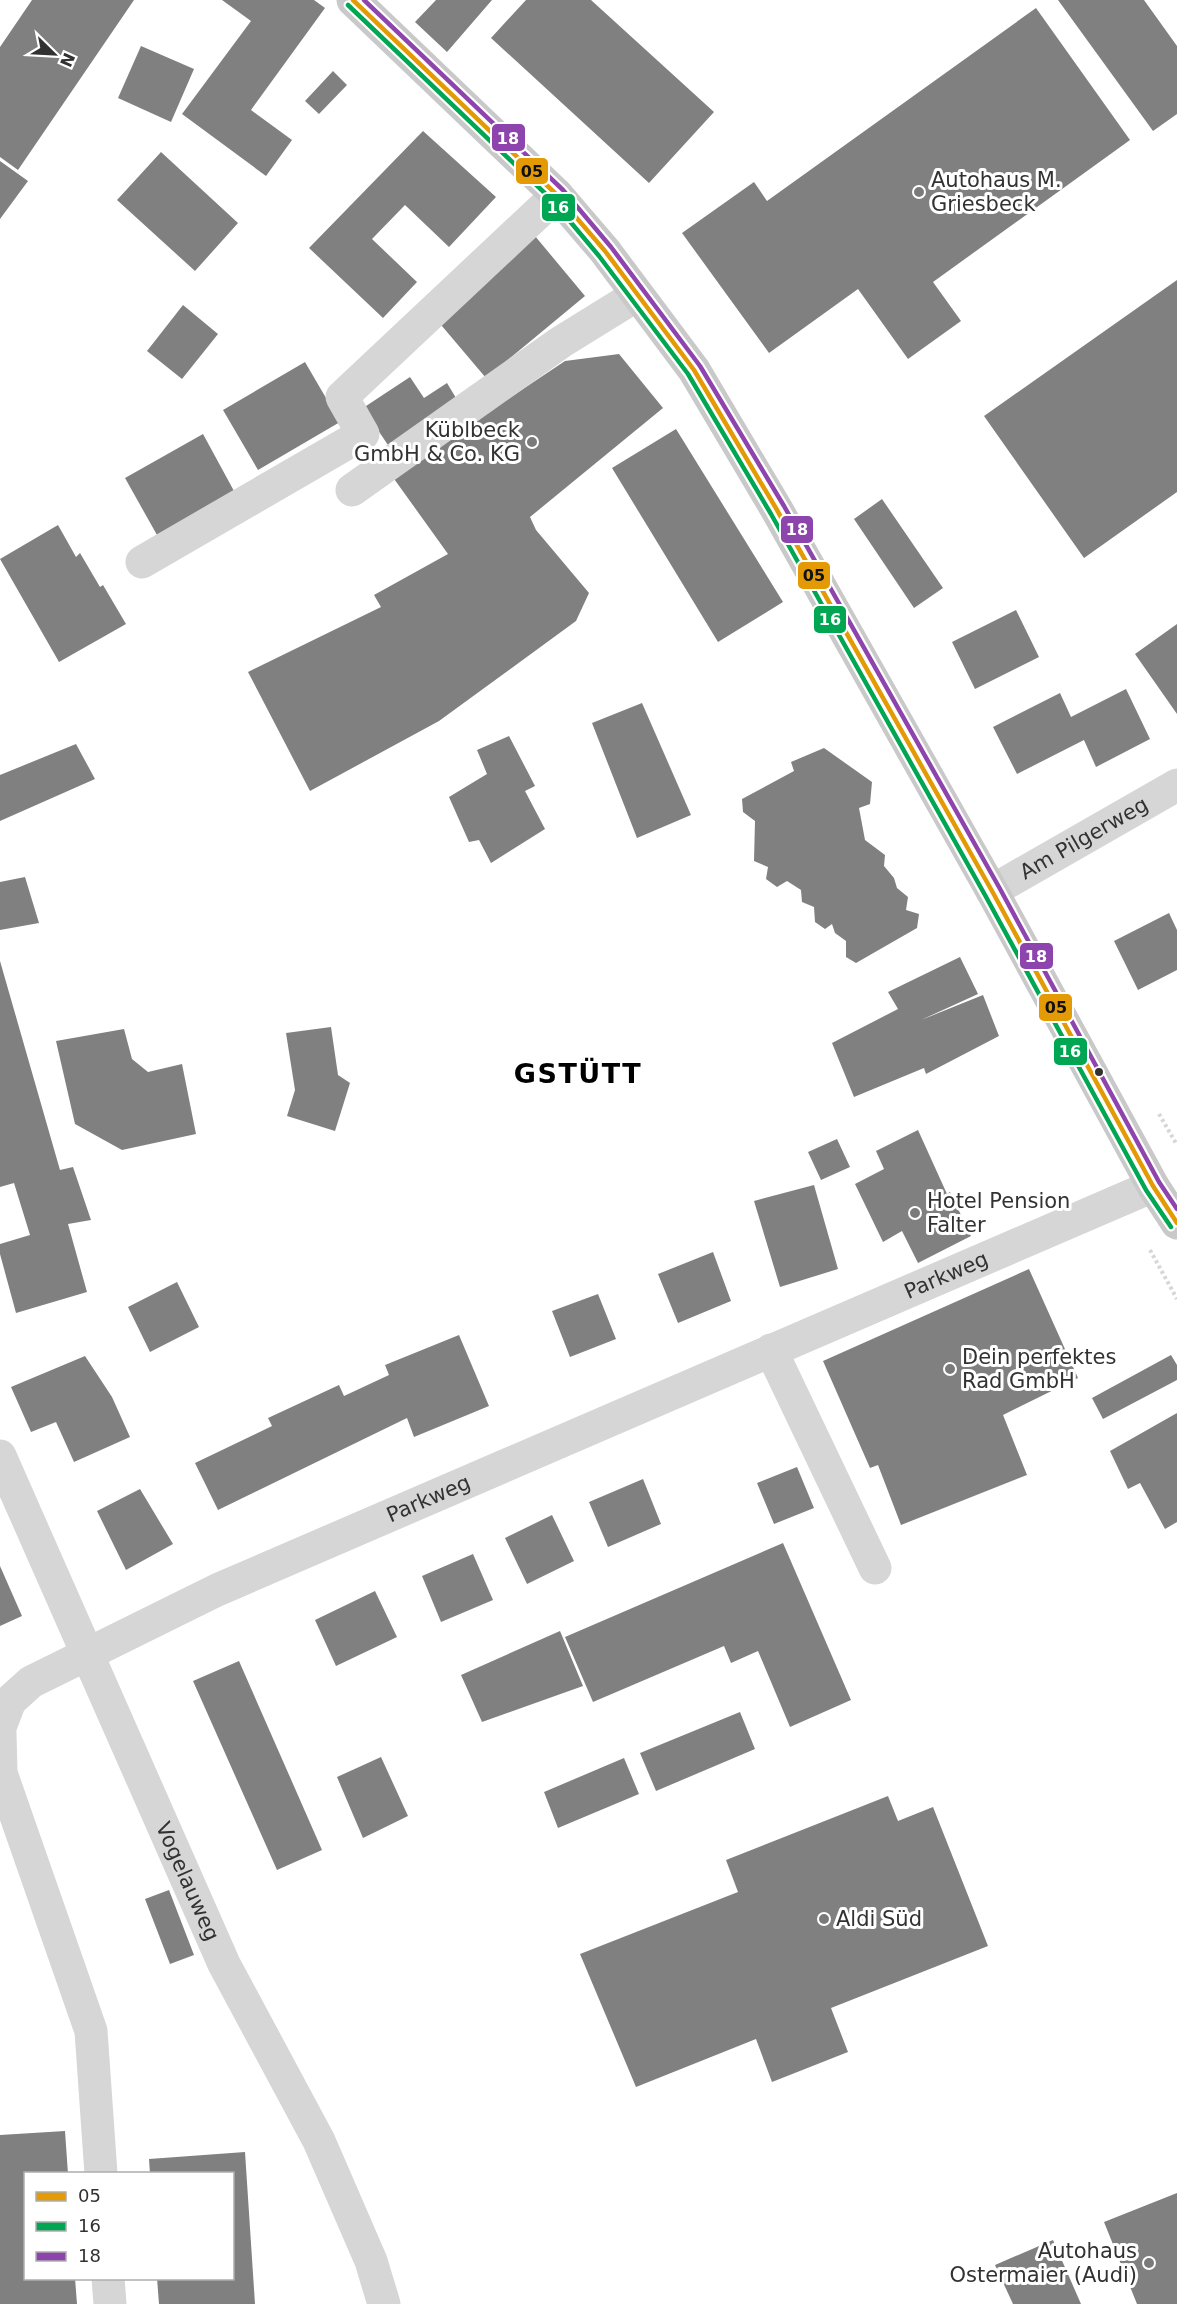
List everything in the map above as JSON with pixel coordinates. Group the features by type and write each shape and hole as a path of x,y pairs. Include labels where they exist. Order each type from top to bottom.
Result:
{"main road":[{"path":"353,0 557,195 605,251 694,370 777,510 992,891 1153,1186 1177,1223"}],"street":[{"path":"142,562 363,434 342,397 557,195"},
{"path":"352,490 561,342 638,295"},
{"name":"Am Pilgerweg","path":"992,891 1177,785"},
{"name":"Parkweg","path":"0,1727 10,1701 31,1682 217,1590 1153,1186"},
{"path":"771,1350 875,1568"},
{"name":"Vogelauweg","path":"0,1456 224,1964 319,2141 371,2261 384,2304"},
{"path":"0,1733 1,1773 91,2031 101,2172"},
{"path":"108,2280 110,2304"}],"building":[{"path":"32,0 134,0 18,170 0,157 0,47"},
{"path":"222,0 314,0 325,8 251,110 292,140 266,176 182,114 251,21"},
{"path":"436,0 492,0 447,52 415,22"},
{"path":"526,0 591,0 714,112 649,183 491,38"},
{"path":"1058,0 1144,0 1177,46 1177,114 1153,131"},
{"name":"Autohaus M. Griesbeck","path":"1036,8 1130,140 933,282 961,321 908,359 858,289 769,353 682,233 754,182 767,201"},
{"path":"141,46 194,69 171,122 118,98"},
{"path":"333,71 347,85 319,114 305,101"},
{"path":"423,131 496,197 449,247 405,205 372,239 417,282 383,318 309,248"},
{"path":"161,152 238,223 195,271 117,200"},
{"path":"0,161 28,181 0,219"},
{"path":"535,236 585,296 486,378 436,319"},
{"path":"1177,280 1177,492 1084,558 984,416"},
{"path":"183,305 218,334 182,379 147,351"},
{"path":"619,354 663,408 530,517 536,530 589,593 576,621 439,721 310,791 248,672 381,607 374,595 448,554 392,476 565,361"},
{"path":"305,362 340,422 258,470 223,410"},
{"path":"410,377 424,398 447,383 456,398 388,445 363,408"},
{"path":"676,429 783,602 718,642 612,468"},
{"path":"203,434 234,491 157,535 125,478"},
{"path":"882,499 943,588 914,608 854,519"},
{"path":"58,525 76,557 80,553 100,587 103,585 126,624 59,662 0,559"},
{"path":"1016,610 1039,657 975,689 952,642"},
{"path":"1177,624 1177,714 1135,654"},
{"path":"1126,689 1150,739 1096,767 1084,740 1017,774 993,727 1060,693 1071,717"},
{"path":"642,703 691,815 637,838 592,723"},
{"path":"509,736 535,786 525,791 545,829 491,863 479,840 469,842 449,797 487,774 477,750"},
{"path":"76,744 95,779 0,821 0,775"},
{"path":"824,748 872,782 870,804 859,808 865,840 885,855 884,866 894,878 897,888 908,897 906,910 919,914 917,928 856,963 846,957 846,941 835,933 832,924 825,929 815,922 814,907 802,902 801,890 787,881 777,887 766,879 768,867 754,861 755,821 743,812 742,799 794,771 791,762"},
{"path":"25,877 39,923 0,930 0,882"},
{"path":"1169,913 1177,930 1177,970 1138,990 1114,941"},
{"path":"960,957 978,994 921,1020 983,995 999,1036 926,1074 924,1068 854,1097 832,1043 898,1009 888,992"},
{"path":"0,961 60,1170 73,1167 91,1220 68,1224 87,1292 16,1313 0,1254 0,1244 30,1235 14,1183 0,1187"},
{"path":"331,1027 338,1075 350,1083 335,1131 287,1116 295,1090 286,1033"},
{"path":"124,1029 132,1059 148,1072 182,1064 196,1134 122,1150 75,1124 56,1041"},
{"name":"Hotel Pension Falter","path":"918,1130 947,1194 950,1192 971,1236 918,1263 902,1231 883,1242 855,1184 884,1169 876,1151"},
{"path":"837,1139 850,1167 821,1180 808,1152"},
{"path":"814,1185 838,1269 780,1287 754,1201"},
{"path":"713,1252 731,1301 678,1323 658,1274"},
{"name":"Dein perfektes Rad GmbH","path":"1029,1269 1078,1378 1003,1415 1027,1475 901,1525 878,1465 870,1468 823,1361"},
{"path":"177,1282 199,1327 150,1352 128,1307"},
{"path":"598,1294 616,1339 570,1357 552,1311"},
{"path":"459,1335 489,1406 414,1437 407,1418 218,1510 195,1463 272,1426 268,1418 339,1385 344,1396 389,1375 385,1365"},
{"path":"1171,1355 1177,1365 1177,1380 1103,1419 1092,1398"},
{"path":"85,1356 112,1397 130,1437 74,1462 56,1422 31,1432 11,1387"},
{"path":"1177,1413 1177,1522 1165,1529 1140,1483 1128,1489 1110,1451"},
{"path":"797,1467 814,1508 774,1524 757,1483"},
{"path":"643,1479 661,1524 608,1547 589,1502"},
{"path":"140,1489 173,1544 126,1570 97,1511"},
{"path":"552,1515 574,1561 527,1584 505,1538"},
{"path":"783,1543 851,1700 790,1727 758,1651 731,1663 724,1646 593,1702 565,1637"},
{"path":"473,1554 493,1600 441,1622 422,1576"},
{"path":"0,1566 22,1616 0,1626"},
{"path":"375,1591 397,1637 336,1666 315,1620"},
{"path":"560,1631 583,1686 482,1722 461,1675"},
{"path":"239,1661 322,1850 277,1870 193,1681"},
{"path":"740,1712 755,1749 656,1791 640,1753"},
{"path":"381,1757 408,1816 363,1838 337,1777"},
{"path":"624,1758 639,1794 558,1828 544,1792"},
{"name":"Aldi Süd","path":"888,1796 898,1821 933,1807 988,1946 831,2008 848,2052 772,2082 756,2039 636,2087 580,1954 738,1892 726,1860"},
{"path":"169,1890 194,1955 170,1964 145,1899"},
{"path":"65,2131 68,2172 24,2172 24,2280 75,2280 77,2304 0,2304 0,2135"},
{"path":"245,2152 255,2304 159,2304 157,2280 234,2280 234,2172 150,2172 149,2159"},
{"name":"Autohaus Ostermaier (Audi)","path":"1177,2193 1177,2304 1137,2304 1104,2222"},
{"path":"1053,2240 1081,2304 1013,2304 995,2265"}],"transit line":[{"name":"05","path":"353,0 557,195 605,251 694,370 777,510 992,891 1153,1186 1177,1223"},
{"name":"18","path":"364,0 563,190 611,247 700,366 784,506 999,887 1159,1182 1177,1209"},
{"name":"16","path":"348,5 552,200 599,256 688,374 771,514 985,895 1146,1190 1171,1227"}],"place":[{"name":"Autohaus M. Griesbeck","path":"919,192"},
{"name":"Küblbeck GmbH & Co. KG","path":"532,442"},
{"name":"Hotel Pension Falter","path":"915,1213"},
{"name":"Dein perfektes Rad GmbH","path":"950,1369"},
{"name":"Aldi Süd","path":"824,1919"},
{"name":"Autohaus Ostermaier (Audi)","path":"1149,2263"}],"district":[{"name":"GSTÜTT","path":"578,1073"}]}
